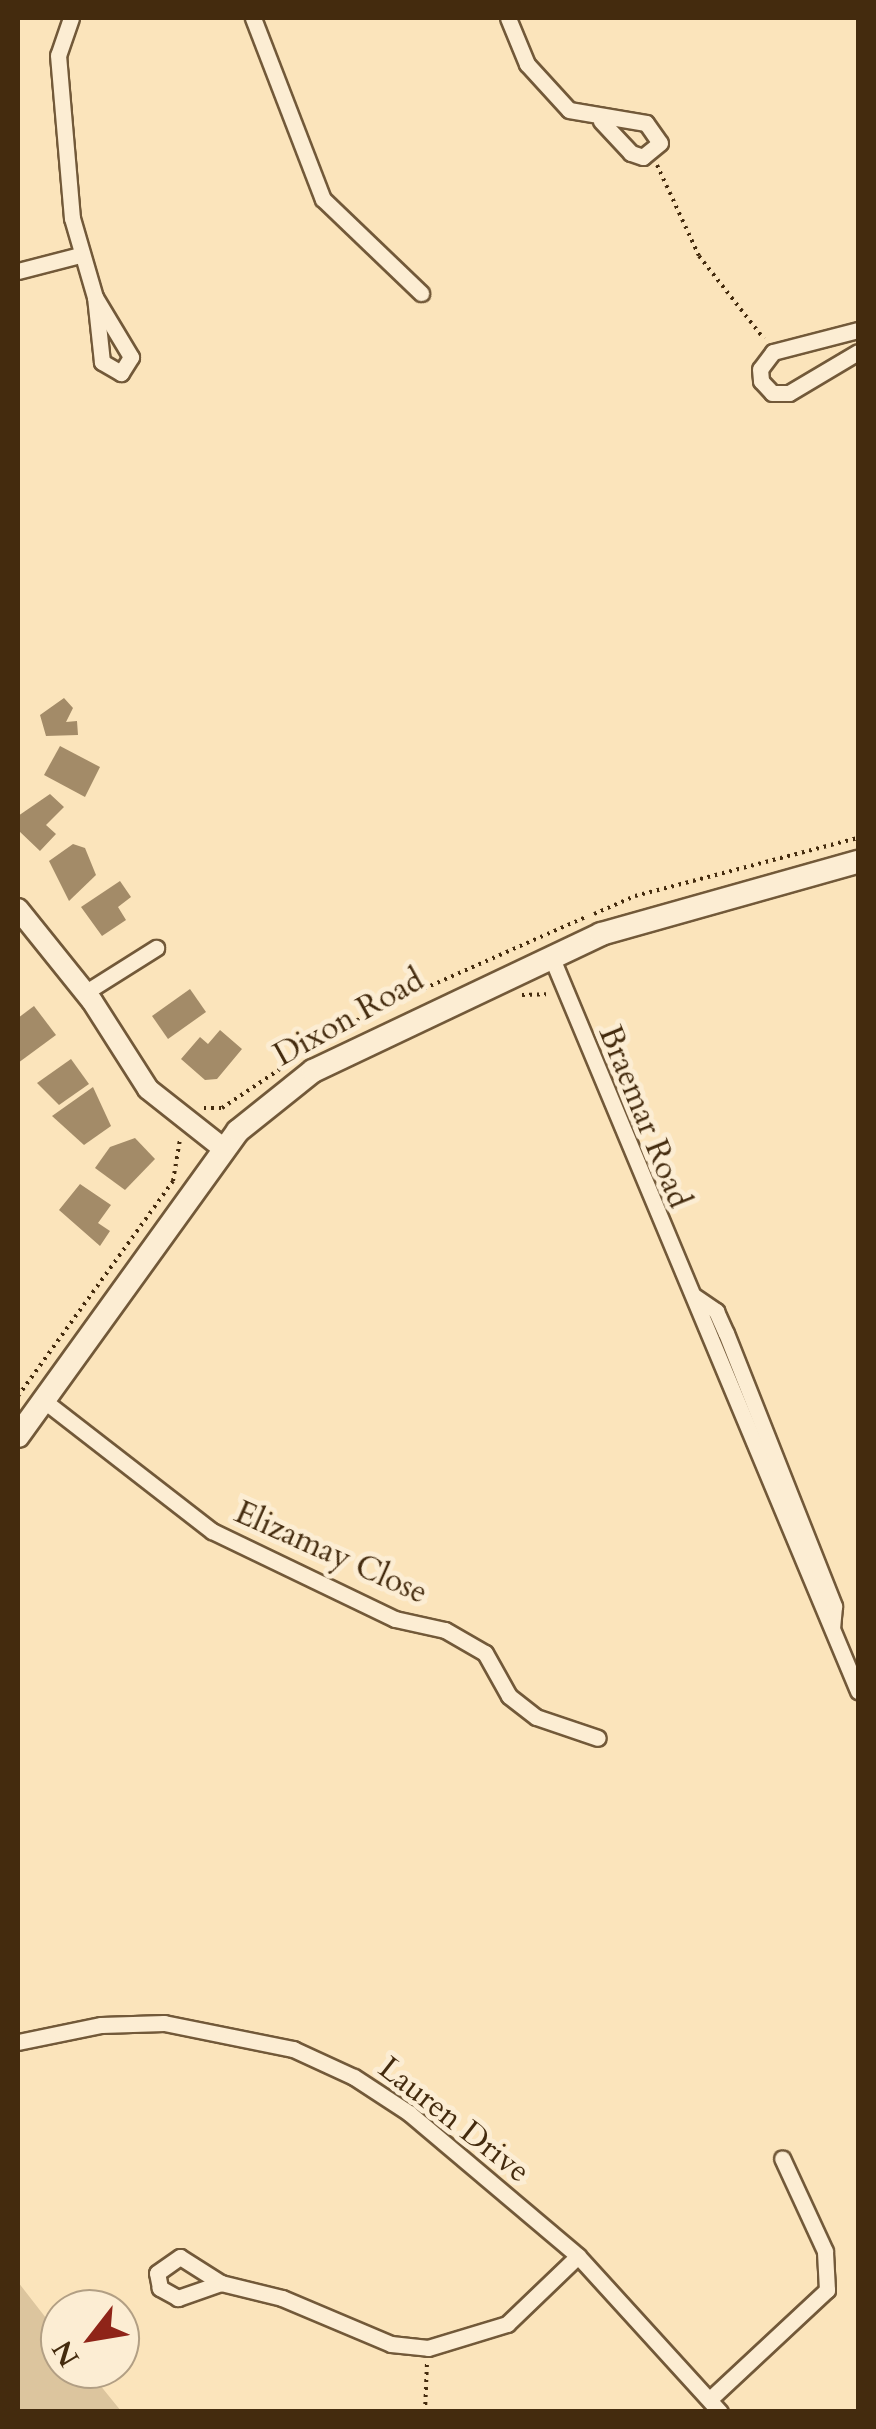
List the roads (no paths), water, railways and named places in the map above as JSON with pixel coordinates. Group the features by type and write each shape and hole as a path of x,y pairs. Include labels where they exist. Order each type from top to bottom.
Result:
{"main road":[{"name":"Dixon Road","path":"18,1436 224,1149 265,1104 313,1071 551,956 653,915 858,862"}],"street":[{"path":"70,18 58,55 80,255 95,297"},
{"path":"253,18 322,198 421,293"},
{"path":"508,18 542,85 568,110 601,121"},
{"path":"18,271 80,255"},
{"path":"858,330 773,352 760,368 761,381 772,393 789,393 858,352"},
{"path":"18,910 86,992 148,1089 224,1149"},
{"path":"86,992 156,948"},
{"name":"Braemar Road","path":"551,956 858,1690"},
{"name":"Elizamay Close","path":"43,1400 212,1531 394,1619 445,1630 485,1653 510,1696 536,1717 598,1738"},
{"name":"Lauren Drive","path":"18,2042 164,2022 293,2049 409,2113 578,2256 716,2406"},
{"path":"716,2406 827,2290 825,2251 782,2158"},
{"path":"222,2283 282,2298 391,2344 428,2348 507,2324 578,2256"}]}
